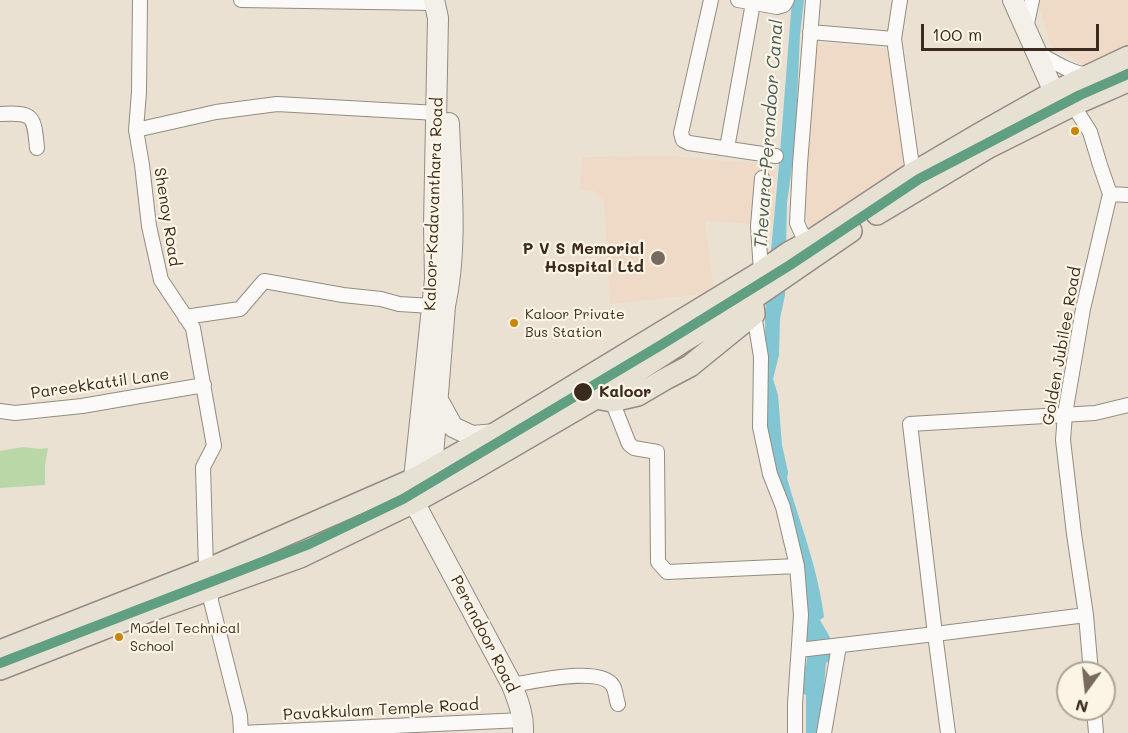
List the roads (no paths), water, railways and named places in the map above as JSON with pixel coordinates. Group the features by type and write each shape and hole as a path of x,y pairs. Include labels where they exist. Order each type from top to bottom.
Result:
{"main road":[{"path":"1013,0 1054,92 1073,105"},
{"path":"438,1 443,227"},
{"name":"Kaloor-Kadavanthara Road","path":"423,474 439,306 451,280 443,227 437,113 438,1"},
{"path":"604,399 638,395 690,366 753,307 812,240 913,173 1054,92 1128,57"},
{"path":"0,651 202,582 300,557 414,502 604,399 678,333 761,272 793,261 989,147 1073,105 1128,81"},
{"name":"Kaloor-Kadavanthara Road","path":"423,474 438,400 439,306 435,279 443,227"},
{"path":"0,669 149,611 338,513 423,474 678,333 753,307"},
{"path":"438,400 453,426 472,436 496,434"},
{"path":"423,474 434,490"},
{"path":"414,502 423,474"},
{"name":"Perandoor Road","path":"433,538 434,490"},
{"name":"Perandoor Road","path":"414,502 512,685 520,707 523,726"},
{"path":"338,513 352,532"}],"street":[{"name":"Shenoy Road","path":"140,0 139,92 136,130 149,226 161,280 193,328 204,385 214,446 203,467 202,582 211,601 240,716 241,733"},
{"path":"241,0 438,1"},
{"path":"711,0 681,133 682,140 688,143 776,156"},
{"path":"738,0 777,7 784,5 787,0"},
{"path":"812,240 802,234 797,223 813,0"},
{"path":"900,0 894,39 913,173"},
{"path":"1026,28 1032,0"},
{"path":"727,148 753,3"},
{"path":"810,32 894,39"},
{"path":"1038,53 1082,74 1093,75"},
{"path":"136,130 216,112 277,104 437,113"},
{"path":"1073,105 1090,132 1110,194 1128,195"},
{"path":"0,114 22,113 29,117 35,126 38,148"},
{"path":"761,272 758,226 762,178"},
{"name":"Golden Jubilee Road","path":"1090,661 1063,440 1065,414 1083,309 1110,194"},
{"path":"185,317 240,309 264,281 343,295 381,299 399,304 439,306"},
{"path":"753,307 761,357 760,427 770,474 783,507 797,566 802,650 795,704 795,733"},
{"name":"Pareekkattil Lane","path":"0,411 15,413 82,406 204,385"},
{"path":"604,399 629,444 634,448 657,452 658,562 667,572 797,566"},
{"path":"948,733 910,424 1095,413 1128,405"},
{"path":"802,650 1086,615"},
{"path":"824,733 837,646"},
{"path":"512,685 585,674 603,678 613,685 618,704"},
{"name":"Pavakkulam Temple Road","path":"241,733 523,726"}],"water":[{"name":"Thevara-Perandoor Canal","path":"792,0 804,0 800,35 795,145 787,203 785,295 780,319 779,355 773,379 778,395 787,478 818,581 824,617 820,620 835,653 834,657 826,663 822,711 817,733 806,733 806,695 800,692 802,666 806,666 807,658 807,602 801,564 766,437 765,314"}],"place":[{"name":"P V S Memorial Hospital Ltd","path":"658,258"},
{"name":"Kaloor Private Bus Station","path":"514,323"},
{"name":"Kaloor","path":"583,392"},
{"name":"Model Technical School","path":"119,637"}]}
